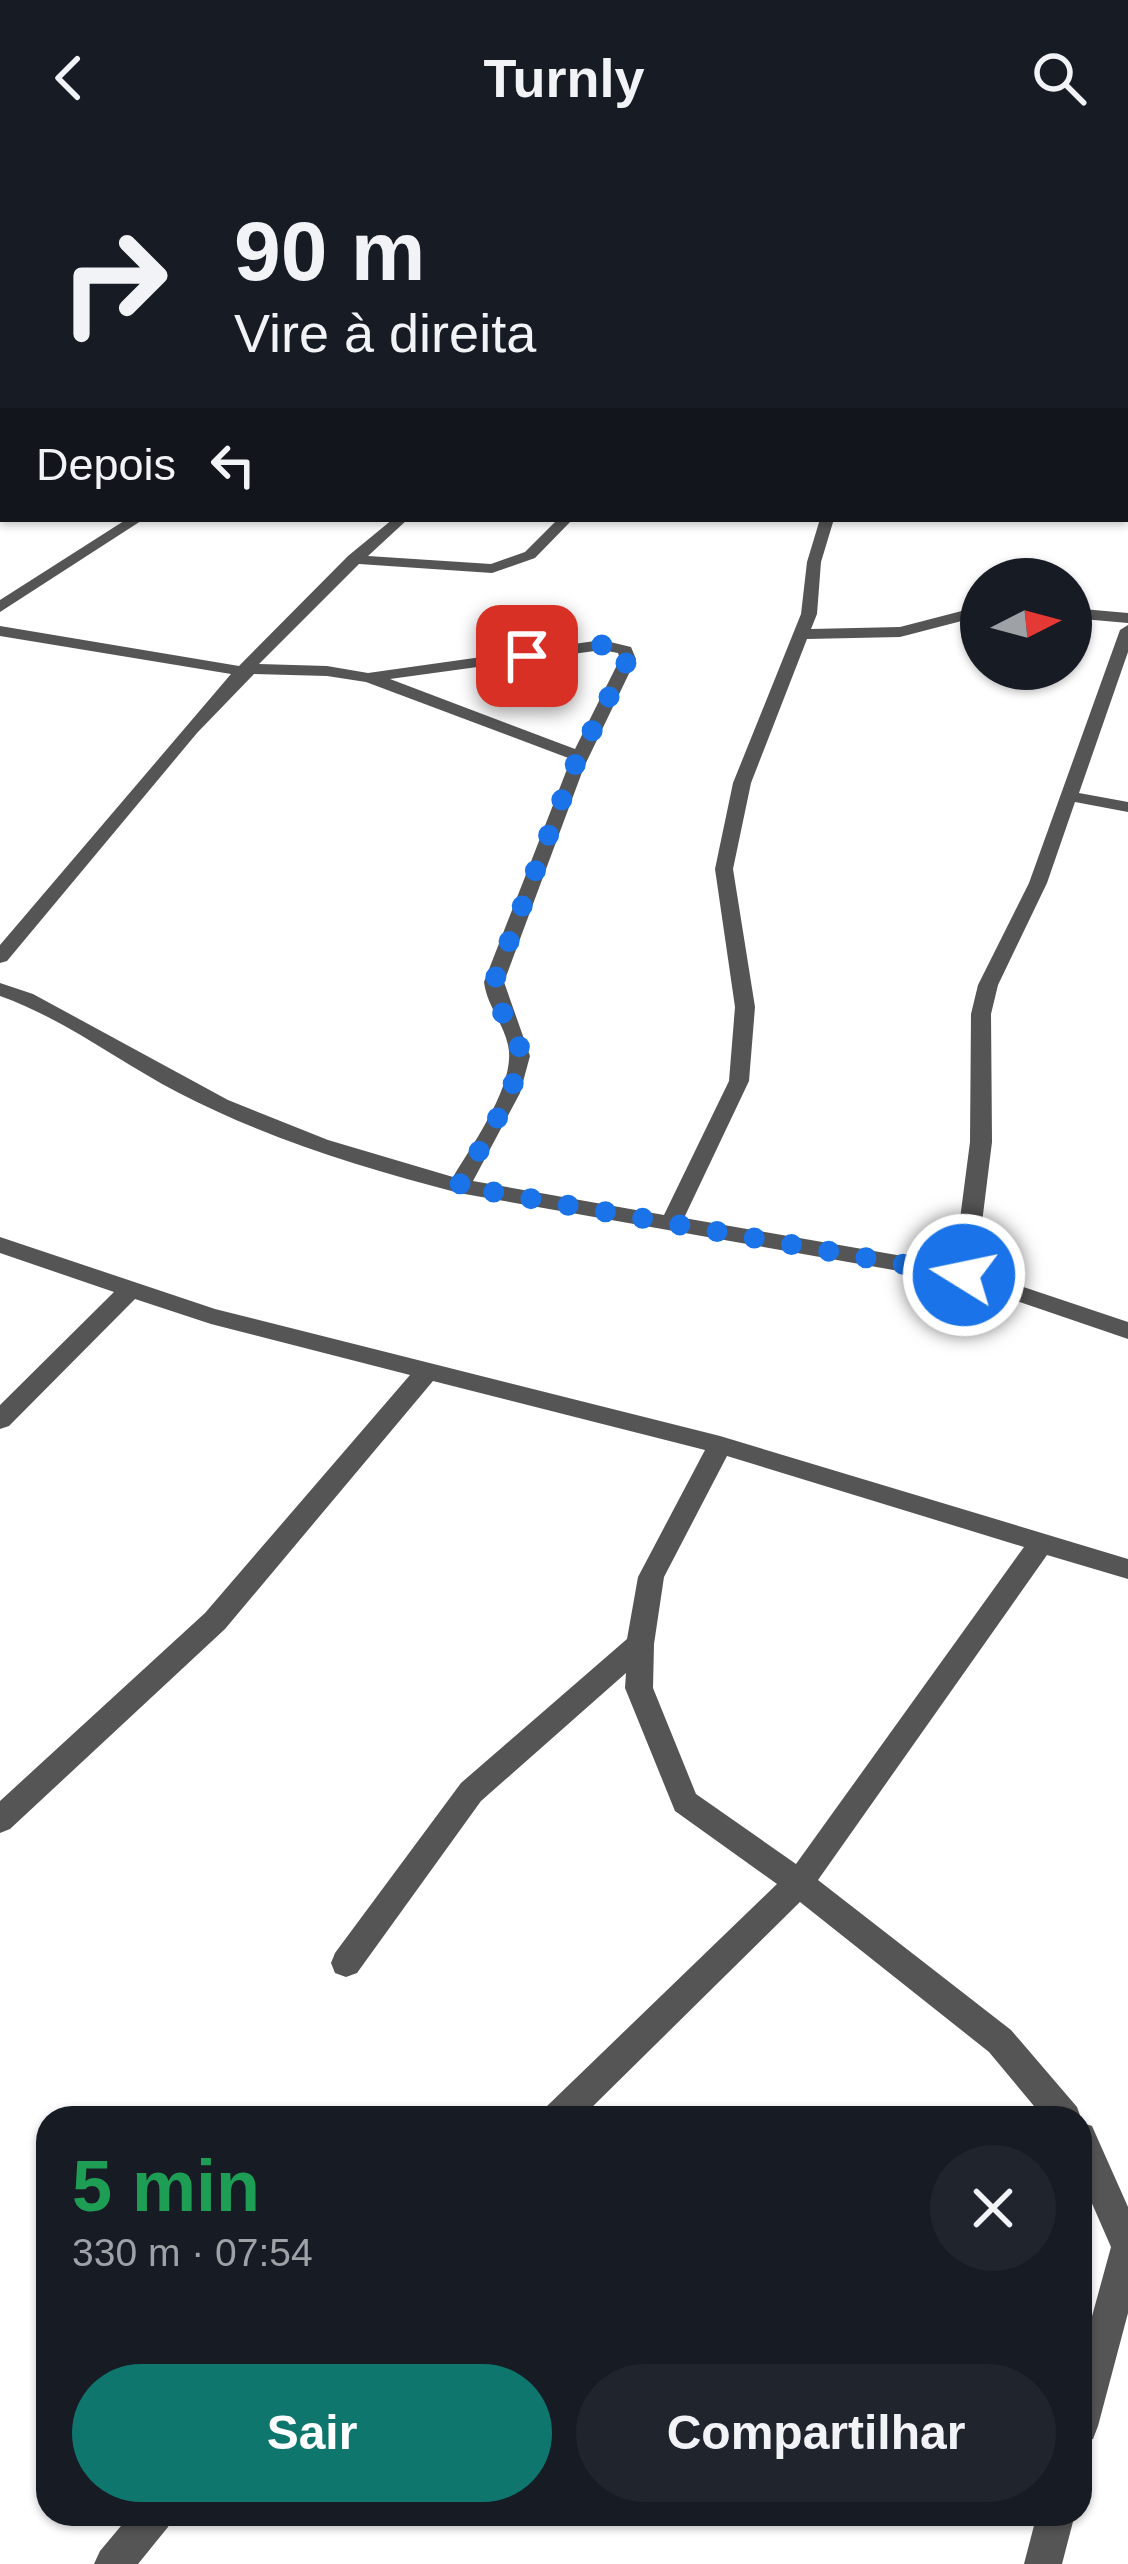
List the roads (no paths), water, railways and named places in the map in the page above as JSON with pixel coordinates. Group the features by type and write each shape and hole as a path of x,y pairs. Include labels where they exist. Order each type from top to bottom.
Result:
{"street":[{"path":"0,608 131,522"},
{"path":"0,956 107,826 249,670 353,559 397,522"},
{"path":"353,559 492,569 530,555 563,522"},
{"path":"670,1225 739,1081 745,1007 724,869 742,783 802,634 826,522"},
{"path":"1092,615 1128,618"},
{"path":"802,634 900,632 960,616"},
{"path":"0,631 249,670 370,677 616,646 628,659 580,756 494,982 495,1007 519,1042 522,1067 459,1186"},
{"path":"964,1275 981,1142 981,1014 988,985 1038,883 1126,640"},
{"path":"370,677 487,721 525,742 580,756"},
{"path":"1069,796 1128,807"},
{"path":"0,989 82,1023 188,1088 386,1168 459,1186 964,1275 1128,1331"},
{"path":"0,1245 212,1316 720,1444 1128,1569"},
{"path":"0,1420 131,1289"},
{"path":"0,1820 215,1621 428,1370"},
{"path":"720,1444 651,1576 640,1644 639,1688 685,1802 799,1883 1000,2042 1055,2106"},
{"path":"570,2106 799,1883 1042,1541"},
{"path":"346,1963 471,1792 640,1644"},
{"path":"1092,2165 1128,2247 1092,2381"},
{"path":"113,2564 145,2526"},
{"path":"1043,2564 1053,2526"}]}
